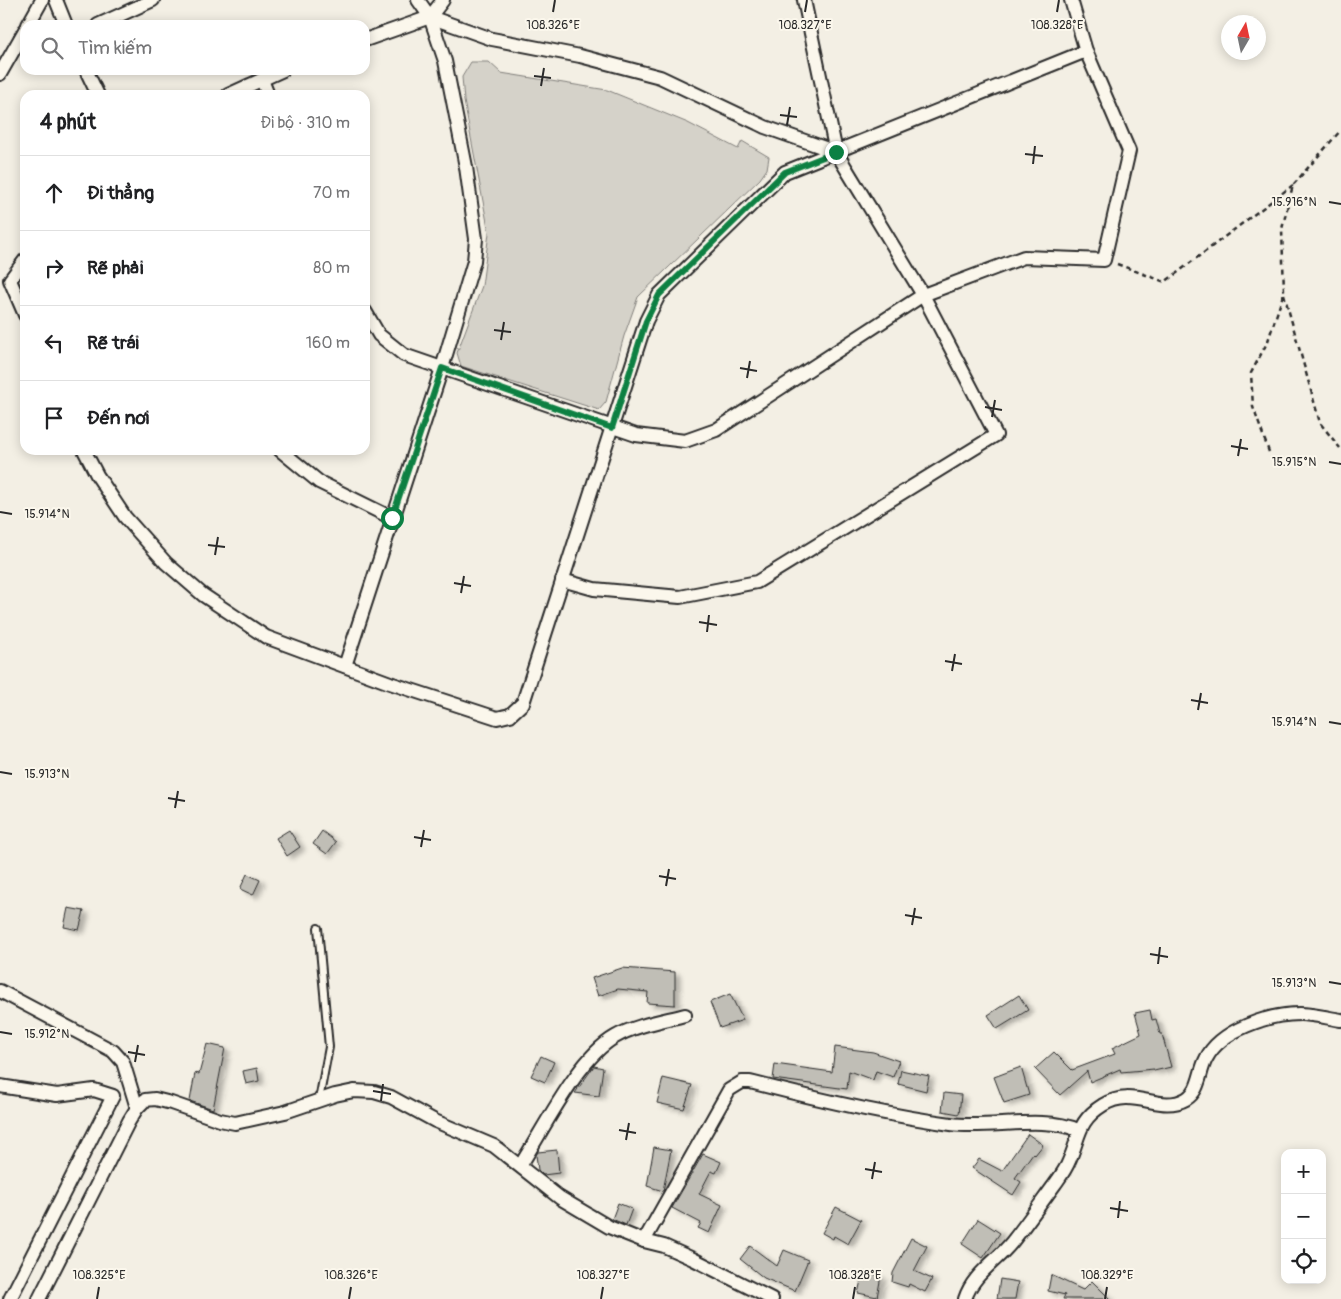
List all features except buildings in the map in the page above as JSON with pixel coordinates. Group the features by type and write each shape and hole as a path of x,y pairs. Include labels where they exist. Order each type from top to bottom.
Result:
{"street":[{"path":"31,20 42,0"},
{"path":"56,0 64,20"},
{"path":"109,20 153,0"},
{"path":"344,666 442,368 474,261 476,238 466,167 445,61 430,17 418,0"},
{"path":"370,38 430,17 443,0"},
{"path":"562,580 594,589 680,597 757,582 996,435 923,295 836,152 804,0"},
{"path":"370,320 379,335 404,355 612,428 636,435 685,441 716,430 923,295 1024,257 1104,260 1129,151 1086,51 1071,0"},
{"path":"430,17 492,39 580,56 660,77 765,127 836,152"},
{"path":"0,74 20,39"},
{"path":"87,455 97,475 125,517 166,563 203,595 266,637 344,666 498,718 510,715 523,703 646,321 659,295 785,172 1086,51"},
{"path":"88,75 96,90"},
{"path":"239,90 272,75"},
{"path":"262,80 266,90"},
{"path":"20,267 10,280 20,303"},
{"path":"286,455 319,482 392,518"},
{"path":"0,991 113,1051 123,1062 137,1108"},
{"path":"965,1299 976,1278 1012,1242 1056,1182 1069,1162 1078,1130 1091,1114 1104,1104 1117,1099 1131,1097 1145,1098 1162,1104 1177,1103 1188,1098 1194,1091 1209,1053 1220,1040 1238,1029 1291,1014 1341,1020"},
{"path":"520,1166 574,1079 594,1052 616,1036 684,1015"},
{"path":"644,1241 729,1090 742,1082 750,1082 856,1108 951,1124 992,1126 1050,1123 1067,1125 1078,1130"},
{"path":"0,1086 58,1095 94,1090 112,1096 10,1299"},
{"path":"39,1299 137,1108 145,1100 155,1100 235,1123 285,1112 319,1100 354,1091 374,1092 391,1097 409,1108 494,1146 560,1198 609,1227 686,1255 772,1299"}],"lane":[{"path":"318,928 329,1047 319,1100"}],"path":[{"path":"1104,260 1165,282 1293,185 1341,130"},
{"path":"1293,185 1282,229 1284,292 1320,424 1340,448"},
{"path":"1269,452 1253,407 1251,373 1268,341 1284,292"}],"shaded area":[{"path":"471,62 489,62 501,73 607,90 688,123 738,149 742,141 769,157 767,169 760,179 638,297 624,336 606,402 599,410 461,366 457,353 482,286 489,233 464,101 462,77"}],"route":[{"path":"392,518 442,368 612,428 646,321 659,295 785,172 836,152"}]}
